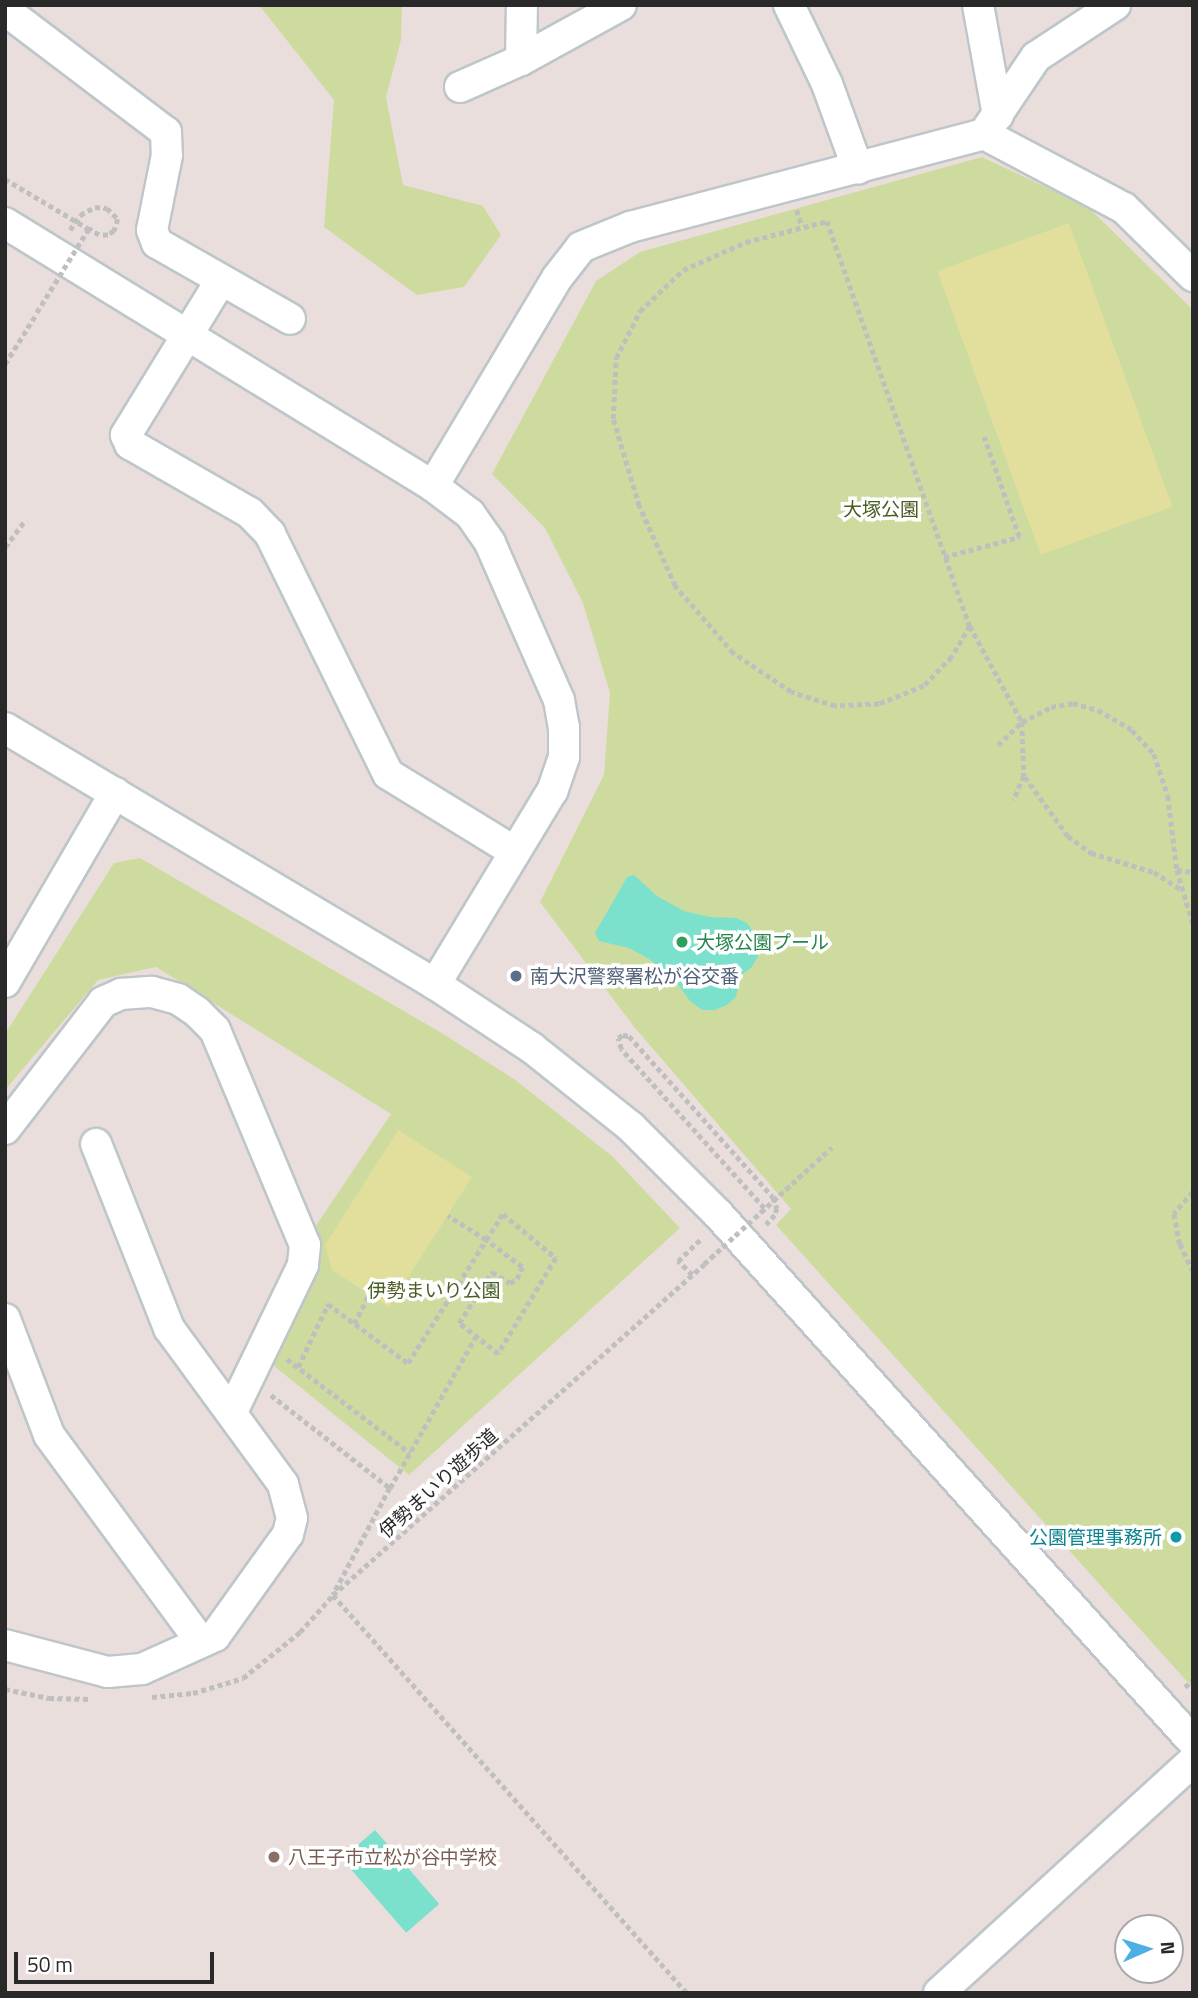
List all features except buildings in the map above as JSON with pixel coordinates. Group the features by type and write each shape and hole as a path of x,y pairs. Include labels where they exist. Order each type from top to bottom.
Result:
{"street":[{"path":"521,60 522,5"},
{"path":"460,87 521,60 621,5"},
{"path":"789,5 827,84 858,169"},
{"path":"978,5 991,124"},
{"path":"433,486 557,278 581,247 630,227 858,169 991,124 1035,57 1115,5"},
{"path":"5,10 166,132 167,155 152,230 157,243 290,319"},
{"path":"991,124 1124,208 1193,276"},
{"path":"5,223 433,486 470,514 490,543 559,700 564,727 564,757 552,791 435,984"},
{"path":"221,280 126,435 130,444 250,513 270,534 388,774 515,852"},
{"path":"5,728 435,984 532,1048 582,1086 672,1165 1193,1742"},
{"path":"5,982 114,793"},
{"path":"5,1129 103,1002 121,994 152,992 178,999 197,1012 215,1030 305,1245 303,1265 232,1412"},
{"path":"5,1645 108,1672 128,1672 215,1636 288,1534 292,1518 283,1485 169,1328 96,1144"},
{"path":"5,1319 49,1435 201,1642"},
{"path":"939,1993 1193,1761"}],"path":[{"path":"5,178 89,229 99,235 108,235 114,231 118,219 107,208 95,207 80,215 68,234"},
{"path":"970,626 952,657 924,686 879,704 835,706 791,692 733,653 675,586 639,506 613,419 616,358 640,312 683,270 746,242 827,221 970,626 1022,722 1024,776 1014,800"},
{"path":"5,364 89,229"},
{"path":"944,557 1019,537 984,437"},
{"path":"5,547 25,520"},
{"path":"998,745 1022,722 1051,706 1073,703 1098,710 1132,730 1154,754 1168,796 1177,870 1193,924"},
{"path":"1024,776 1068,836 1091,853 1154,872 1182,890"},
{"path":"1177,870 1193,872"},
{"path":"764,1208 621,1049 618,1038 629,1036 773,1197 777,1208 775,1215 766,1225"},
{"name":"伊勢まいり遊歩道","path":"144,1697 193,1693 243,1678 300,1632 333,1595 832,1147"},
{"path":"1193,1192 1187,1194 1174,1214 1180,1244 1193,1271"},
{"path":"298,1367 328,1304 408,1363 486,1240 503,1214 556,1258 498,1354 459,1323 492,1272 510,1283 517,1279 522,1267 486,1240 448,1216"},
{"path":"692,1275 678,1261 702,1238"},
{"path":"354,1324 369,1295"},
{"path":"475,1338 333,1595 687,1993"},
{"path":"278,1352 410,1452"},
{"path":"248,1377 390,1488"},
{"path":"1185,1687 1193,1680"},
{"path":"5,1689 49,1698 96,1699"}],"green space":[{"path":"259,5 402,5 401,40 386,97 403,185 483,206 501,235 464,287 417,295 324,227 334,100"},
{"name":"大塚公園","path":"982,157 1088,207 1193,310 1193,1688 776,1225 791,1209 635,1028 540,902 604,775 610,693 583,603 545,528 492,474 596,281 640,252"},
{"name":"伊勢まいり公園","path":"140,858 440,1032 514,1079 612,1156 680,1228 409,1475 269,1362 313,1230 391,1114 156,967 98,980 5,1090 5,1034 114,863"}],"shaded area":[{"path":"1069,223 1172,507 1041,555 937,271"},
{"name":"大塚公園プール","path":"634,875 657,896 684,911 710,917 736,918 747,923 755,934 759,944 758,956 752,967 740,976 736,997 727,1005 715,1010 702,1010 690,1001 674,979 649,959 629,948 599,941 595,933 627,877"},
{"path":"398,1130 472,1177 389,1307 332,1270 325,1245"},
{"path":"375,1830 439,1904 406,1933 342,1859"}],"place":[{"name":"大塚公園プール","path":"682,942"},
{"name":"南大沢警察署松が谷交番","path":"516,976"},
{"name":"公園管理事務所","path":"1176,1537"},
{"name":"八王子市立松が谷中学校","path":"274,1857"}]}
